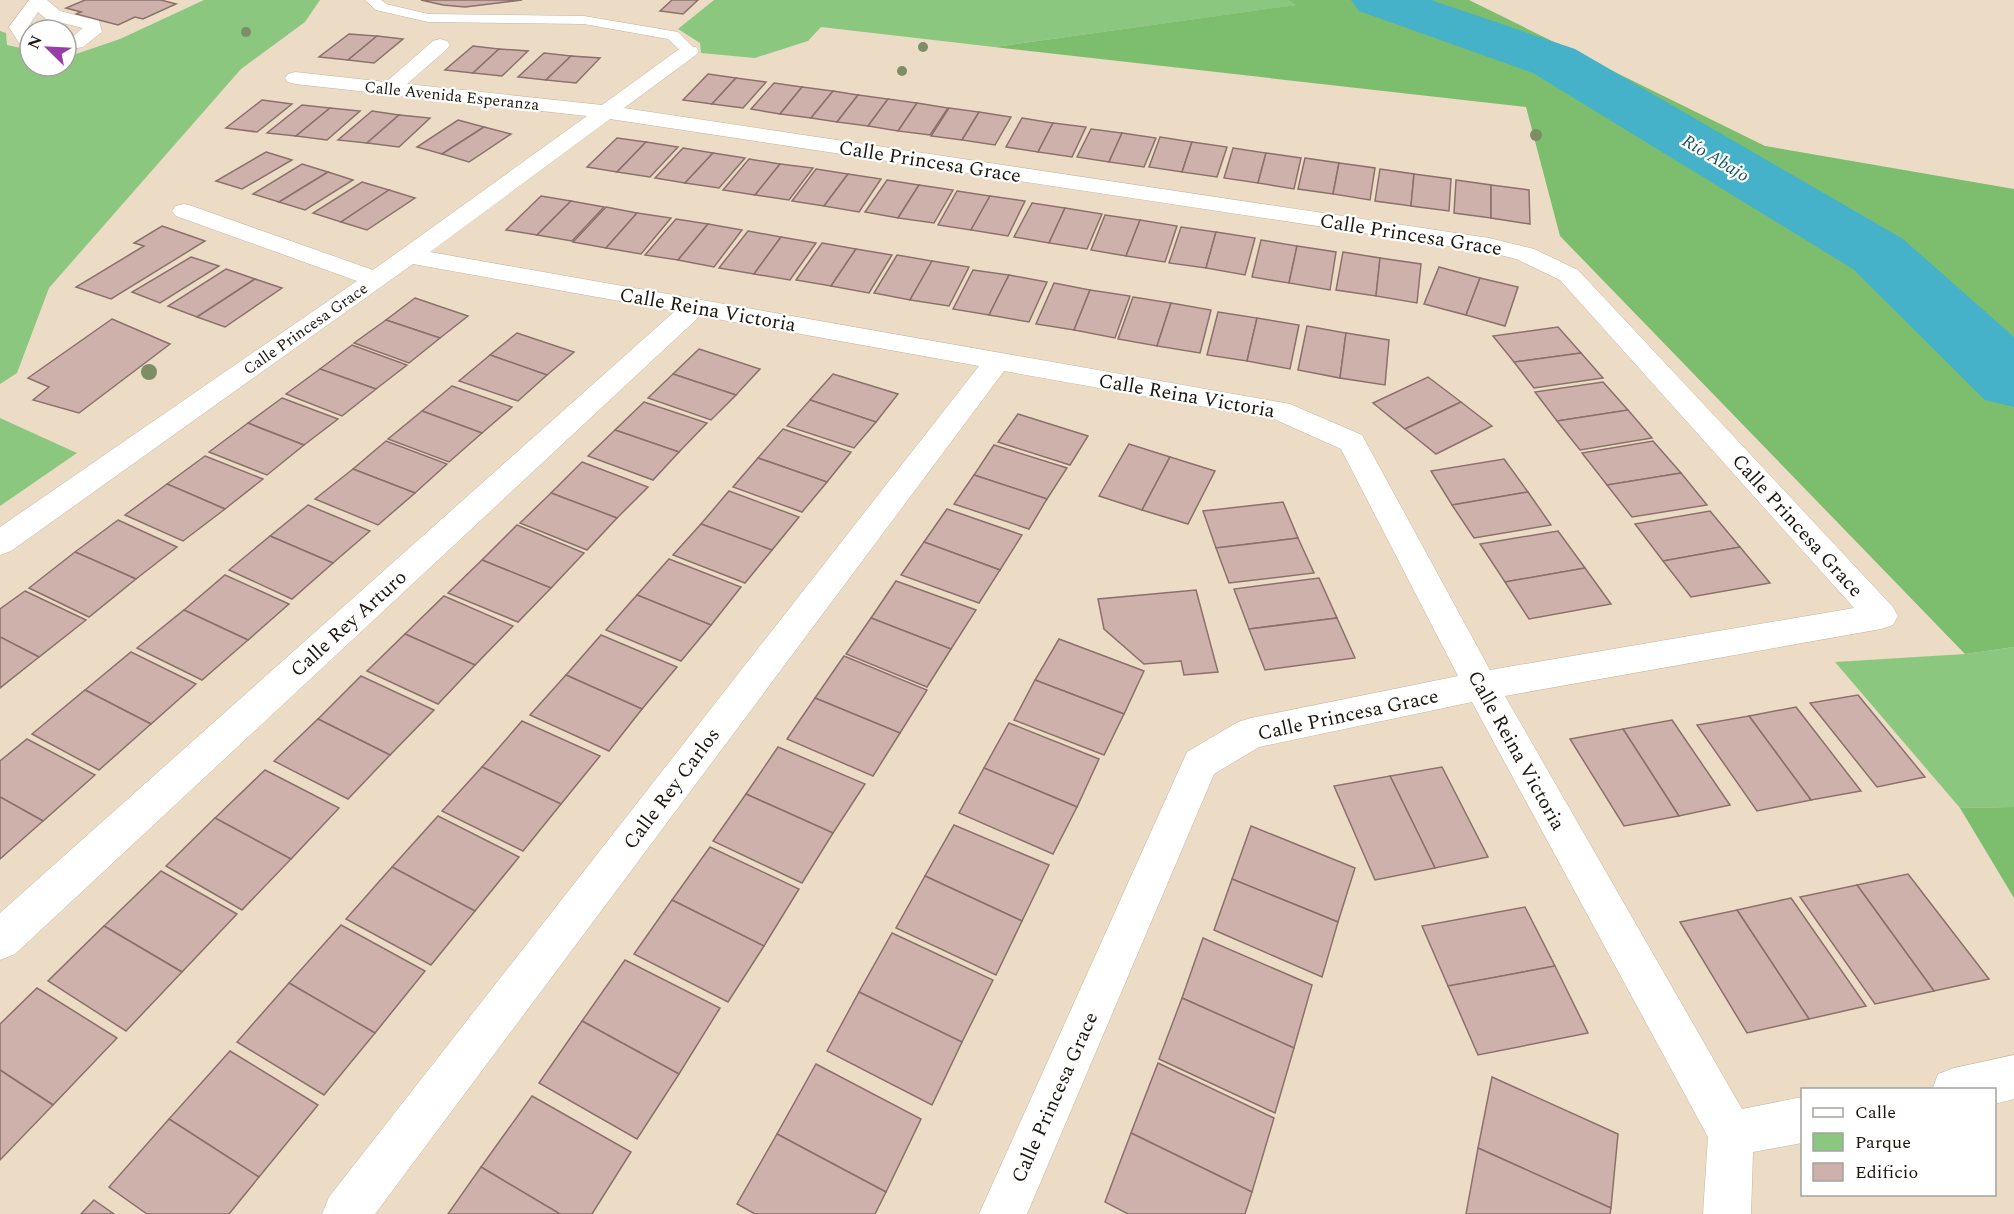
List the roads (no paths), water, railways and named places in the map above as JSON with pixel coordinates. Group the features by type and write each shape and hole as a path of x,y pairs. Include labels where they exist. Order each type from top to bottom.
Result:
{"street":[{"path":"25,18 38,1 53,15 65,18"},
{"path":"78,21 92,25 93,32 78,42"},
{"path":"391,88 440,45"},
{"name":"Calle Princesa Grace","path":"0,543 410,256 689,51"},
{"name":"Calle Avenida Esperanza","path":"295,78 609,112"},
{"name":"Calle Princesa Grace","path":"609,112 1490,245 1526,254 1569,275 1881,616 1481,686 1251,733 1200,764 1003,1214"},
{"path":"184,211 375,279"},
{"name":"Calle Reina Victoria","path":"410,256 1280,411 1352,442 1481,686 1731,1134"},
{"name":"Calle Rey Arturo","path":"0,940 695,307"},
{"name":"Calle Rey Carlos","path":"346,1214 996,361"},
{"path":"1959,1088 2014,1077"},
{"path":"1727,1214 1731,1134 1801,1120"}],"lane":[{"path":"372,0 381,7 428,18 584,20 673,35 689,51"}],"waterway":[{"name":"Río Abajo","path":"1378,0 1554,61 1878,254 2014,381"}]}
